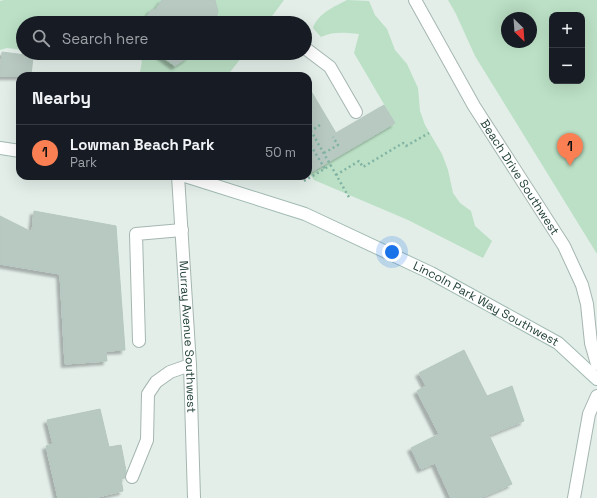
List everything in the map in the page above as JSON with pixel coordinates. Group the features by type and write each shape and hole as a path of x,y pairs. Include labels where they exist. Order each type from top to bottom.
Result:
{"street":[{"name":"Beach Drive Southwest","path":"415,0 474,106 564,246 582,285 587,304 591,343 597,364"},
{"path":"312,53 330,67 356,112"},
{"path":"0,148 16,150"},
{"name":"Murray Avenue Southwest","path":"178,180 190,365 194,498"},
{"name":"Lincoln Park Way Southwest","path":"198,180 305,214 431,272 558,343 597,379"},
{"path":"139,341 136,234 182,230"},
{"path":"132,477 147,440 148,394 156,382 170,372 190,365"},
{"path":"574,498 589,414 597,396"}],"path":[{"path":"312,130 320,125"},
{"path":"336,174 359,161 363,167 403,143 406,146 428,133"},
{"path":"312,136 324,153 350,199"},
{"path":"324,153 338,145 333,137"},
{"path":"312,148 325,170"},
{"path":"312,177 331,166"},
{"path":"304,182 308,180"}],"green space":[{"path":"284,0 272,16 16,16 16,49 7,48 0,50 0,1"},
{"path":"347,0 369,1 375,15 387,29 395,50 407,64 418,88 420,111 425,125 442,154 448,170 453,193 460,203 471,211 475,226 492,241 483,258 408,220 314,180 312,177 312,171 395,123 354,53 359,34 335,33 321,37 313,28 319,18 332,8"},
{"path":"448,0 597,0 597,254 475,56"},
{"path":"141,60 240,60 230,72 140,72"}],"building":[{"path":"162,0 215,0 218,11 217,16 147,16 152,9 155,10"},
{"path":"2,52 16,54 16,60 33,60 31,72 16,72 16,76 0,76"},
{"path":"167,60 184,60 175,66"},
{"path":"312,93 336,133 384,105 395,123 312,172"},
{"path":"34,211 116,226 125,350 106,351 107,361 65,364 60,274 0,264 0,216 32,232"},
{"path":"464,350 487,396 512,386 524,421 489,435 512,484 480,498 451,498 435,463 421,469 411,448 439,434 417,391 426,386 419,373"},
{"path":"100,409 109,447 121,445 126,471 125,478 121,479 123,491 94,498 58,498 46,446 53,444 47,420"}],"place":[{"name":"Lowman Beach Park","path":"570,166"}]}
